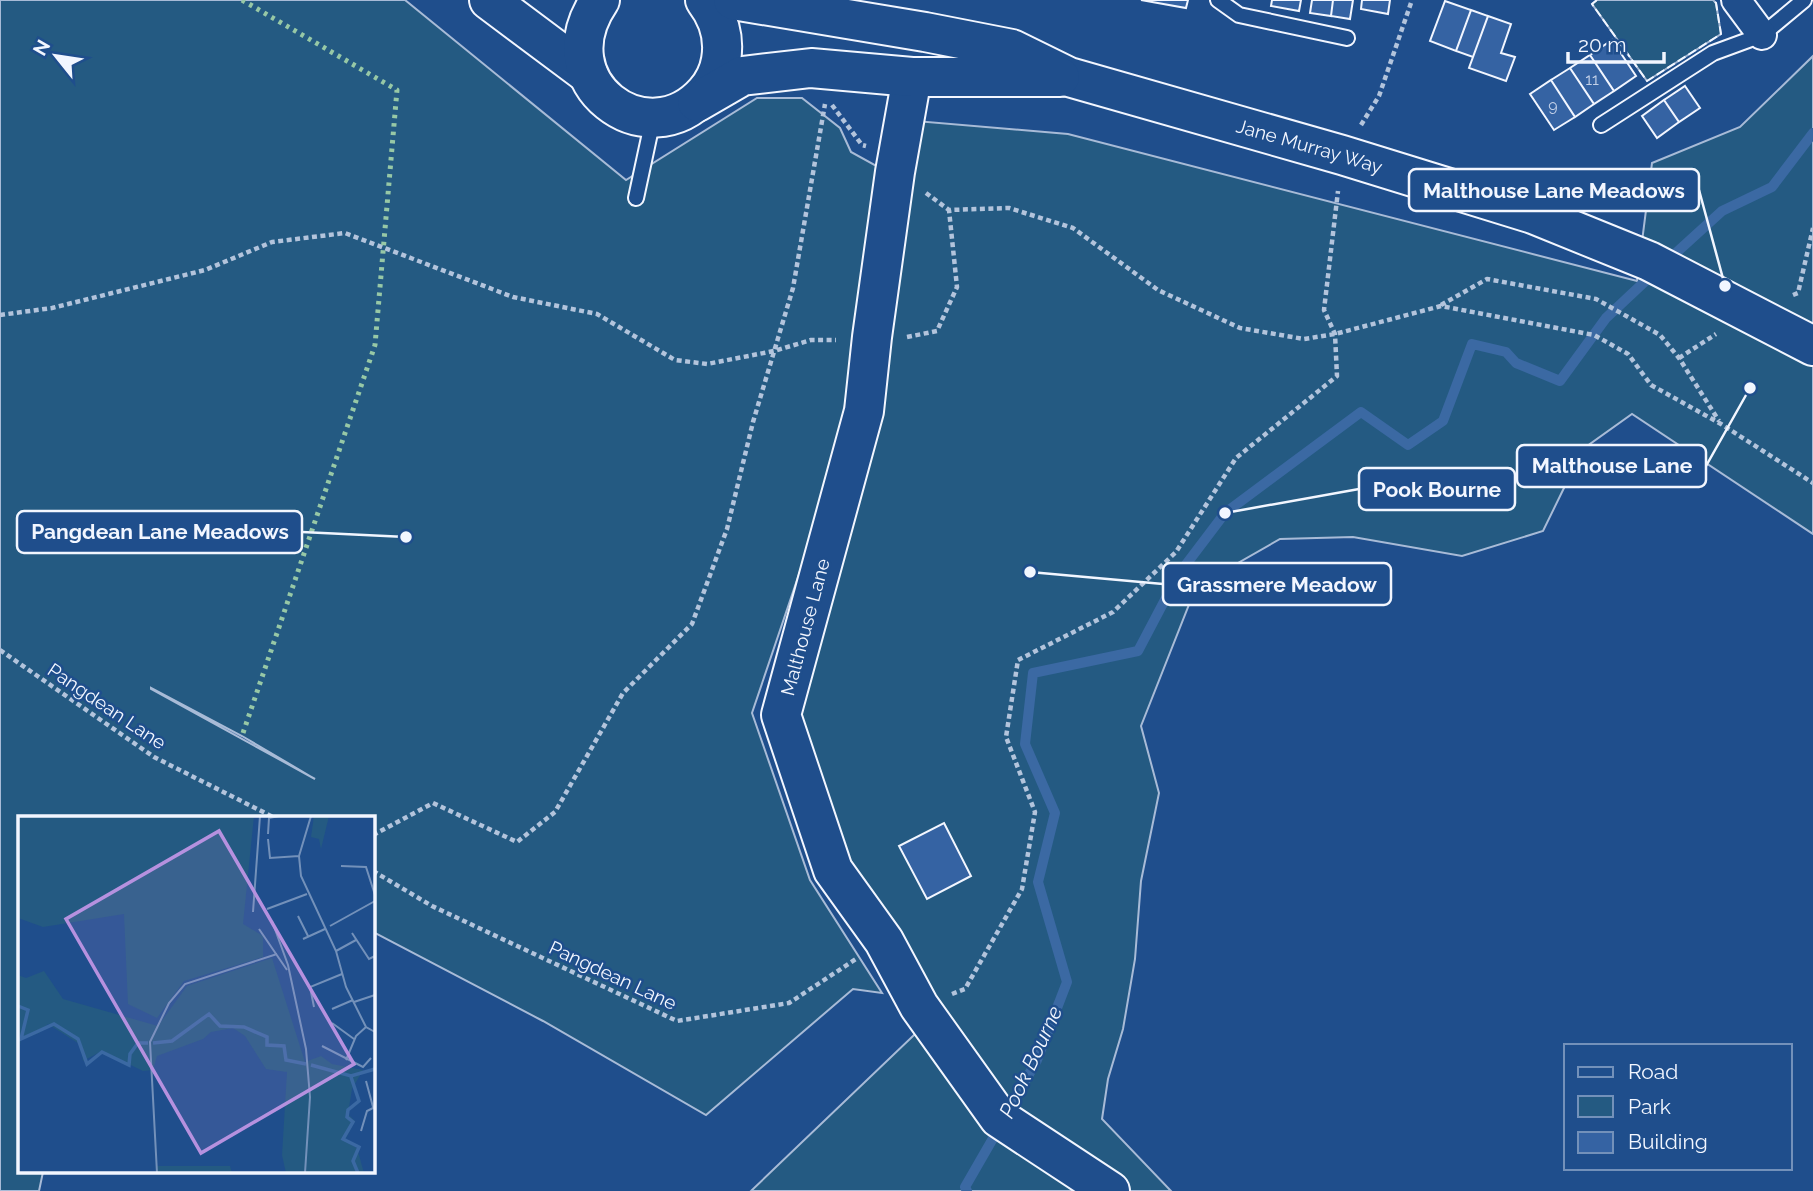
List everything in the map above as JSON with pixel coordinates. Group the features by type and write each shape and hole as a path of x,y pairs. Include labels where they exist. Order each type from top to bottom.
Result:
{"main road":[{"path":"489,0 588,74"},
{"path":"599,0 589,17 583,36 583,55 588,74 598,92 614,106 633,115 653,118"},
{"path":"697,102 711,87 720,68 723,47 720,26 705,0"},
{"name":"Jane Murray Way","path":"733,0 1012,49 1069,78 1342,155 1533,215 1665,270 1813,346"},
{"name":"Jane Murray Way","path":"653,118 676,114 742,76 811,68 912,77 1069,78"},
{"name":"Malthouse Lane","path":"912,77 895,172 864,411 781,715 833,870 884,942 919,1006 999,1118 1110,1191"}],"street":[{"path":"1736,0 1762,35"}],"lane":[{"path":"1218,0 1239,15 1347,38"},
{"path":"1601,125 1713,53 1762,35 1804,0"},
{"path":"636,198 653,118"}],"path":[{"path":"919,1006 965,989 1022,888 1035,812 1006,737 1018,660 1113,612 1176,552 1236,458 1337,376 1335,334 1324,310 1342,155 1379,96 1412,0"},
{"path":"374,834 433,803 517,842 555,812 623,694 692,624 727,528 753,422 793,288 826,98 862,145 877,149 895,172"},
{"path":"949,210 1009,208 1073,228 1158,290 1240,328 1304,339 1335,334 1441,306 1488,279 1597,299 1660,335 1679,358 1721,424"},
{"path":"0,315 51,308 205,270 272,242 345,233 513,297 597,314 675,360 707,364 774,352"},
{"path":"1441,306 1594,335 1628,354 1651,385 1721,424 1813,483"},
{"name":"Pangdean Lane","path":"0,650 154,757 271,816"},
{"name":"Pangdean Lane","path":"374,872 432,906 677,1020 789,1003 884,942"}],"green space":[{"path":"0,0 405,0 626,180 757,98 802,98 840,128 851,152 882,169 835,468 752,713 810,880 882,993 853,989 706,1115 543,1021 374,933 374,816 18,816 18,1174 43,1174 39,1191 0,1191","holes":["151,688 242,736 315,779 151,689"]},
{"path":"1597,0 1713,0 1716,3 1721,34 1647,81 1592,4"},
{"path":"1813,56 1813,534 1632,414 1583,449 1543,531 1462,556 1353,537 1280,539 1196,587 1141,726 1159,793 1141,881 1135,959 1123,1029 1108,1079 1102,1119 1171,1191 751,1191 936,1014 848,862 793,711 916,121 1068,134 1637,281 1652,163 1740,127"}],"building":[{"path":"1141,0 1188,0 1186,8"},
{"path":"1272,0 1301,0 1299,11 1271,6"},
{"path":"1312,0 1333,0 1331,16 1310,13"},
{"path":"1333,0 1353,0 1350,19 1331,16"},
{"path":"1362,0 1390,0 1388,14 1361,9"},
{"path":"1445,1 1471,10 1456,51 1430,41"},
{"path":"1471,10 1488,16 1473,57 1456,51"},
{"path":"1488,16 1511,24 1501,53 1515,57 1506,81 1469,68"},
{"path":"1612,40 1636,76 1614,91 1590,55"},
{"path":"1590,55 1614,91 1594,104 1570,68"},
{"path":"1570,68 1594,104 1575,117 1551,80"},
{"path":"1551,80 1575,117 1554,130 1530,94"},
{"path":"1685,86 1700,108 1679,122 1664,100"},
{"path":"1664,100 1679,122 1657,138 1642,116"},
{"path":"944,823 971,876 927,899 899,846"}],"waterway":[{"name":"Pook Bourne","path":"1666,262 1722,211 1772,187 1813,133"},
{"name":"Pook Bourne","path":"1006,1115 1037,1060 1067,982 1038,882 1055,813 1025,744 1033,673 1138,651 1178,575 1225,513 1361,412 1408,445 1443,421 1472,344 1506,352 1516,363 1560,381 1606,318 1655,272"},
{"name":"Pook Bourne","path":"967,1191 965,1187 999,1128"}],"hedge":[{"path":"242,0 397,90 375,345 242,736"}],"fence":[{"path":"1597,0 1592,4 1647,81 1721,34 1716,3 1713,0"}],"place":[{"name":"Malthouse Lane Meadows","path":"1725,286"},
{"name":"Malthouse Lane","path":"1750,388"},
{"name":"Pook Bourne","path":"1225,513"},
{"name":"Pangdean Lane Meadows","path":"406,537"},
{"name":"Grassmere Meadow","path":"1030,572"}]}
